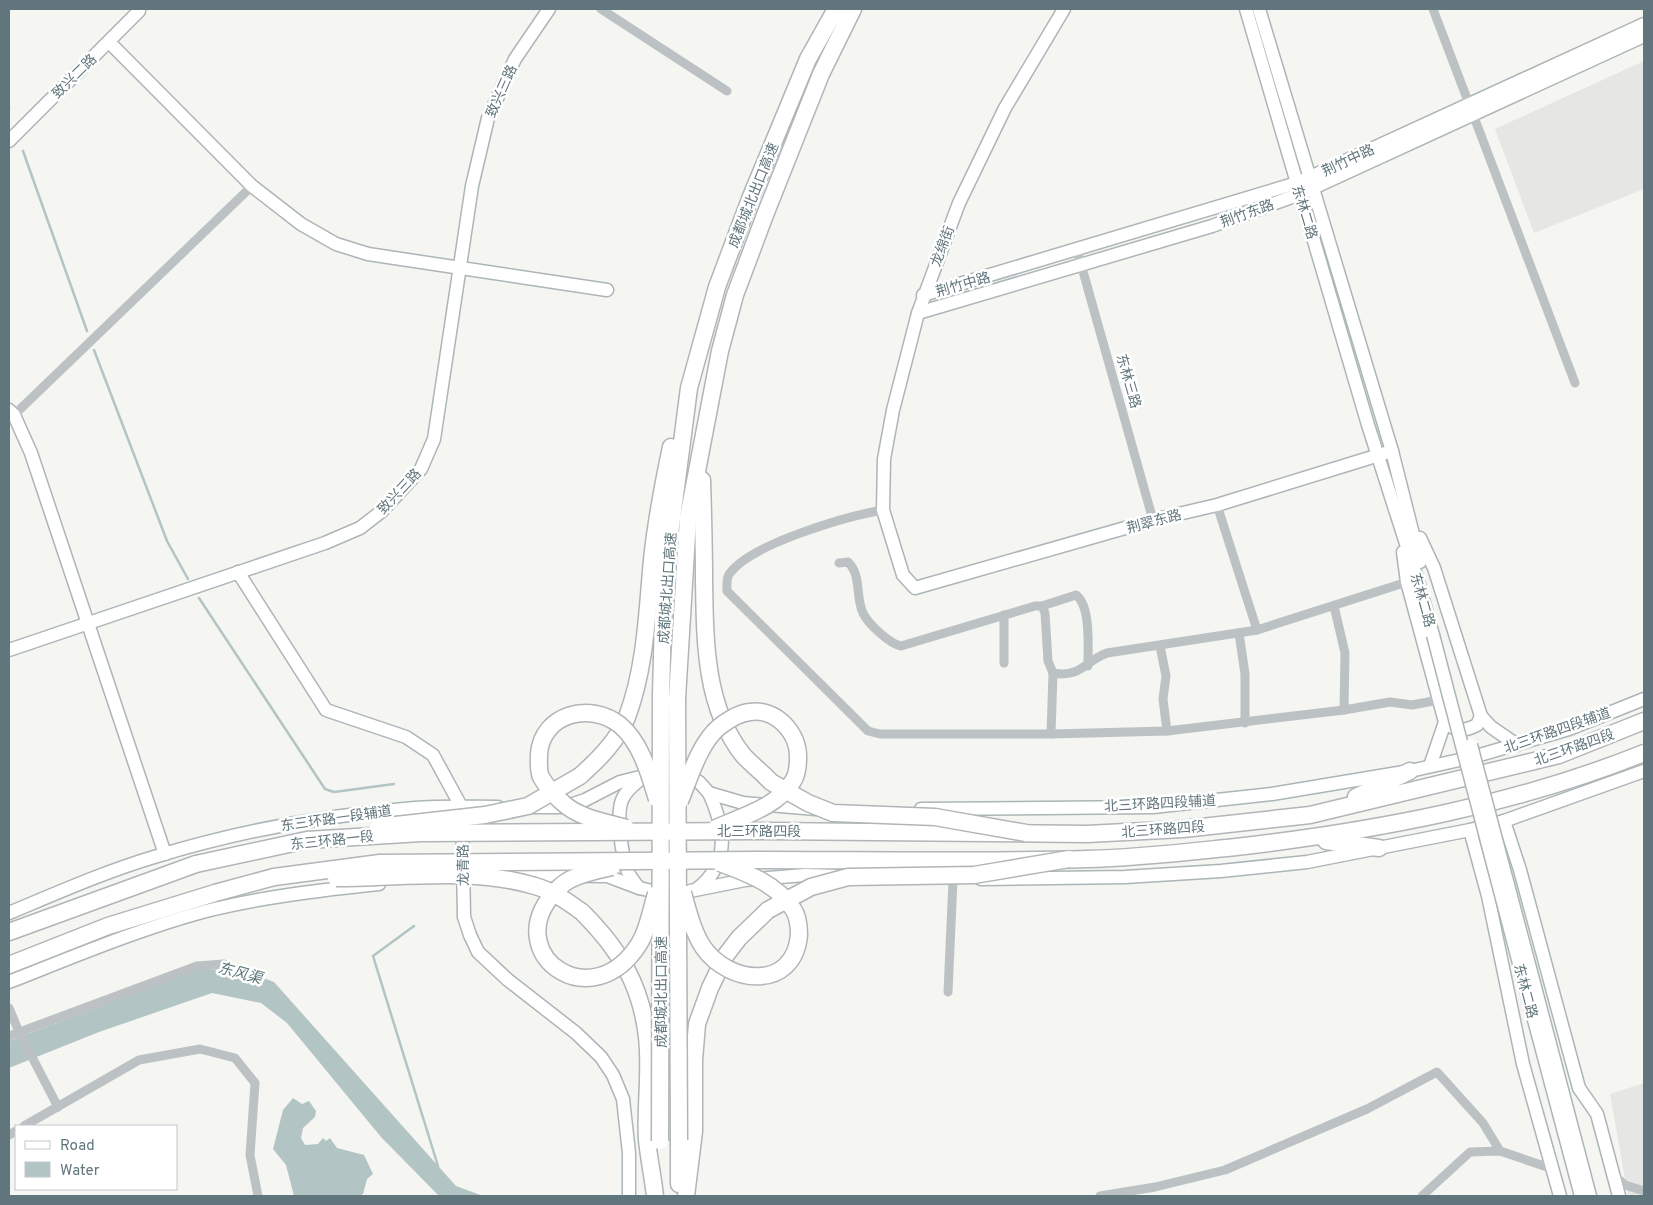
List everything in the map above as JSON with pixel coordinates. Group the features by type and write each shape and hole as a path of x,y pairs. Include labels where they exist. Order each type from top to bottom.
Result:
{"highway":[{"name":"成都城北出口高速","path":"660,1196 660,1141 669,877 677,808 669,696 664,580 690,388 717,287 750,199 808,59 836,9"},
{"name":"成都城北出口高速","path":"678,1196 679,1140 669,877 661,812 669,696 688,518 720,352 735,294 821,74 853,9"},
{"path":"307,840 401,823 485,814 528,806 580,776 605,752 626,718 645,647 659,503 674,434 690,388"},
{"path":"702,442 705,634 708,671 718,704 731,735 743,755 771,782 808,803 833,814 936,817 1026,833"},
{"path":"677,808 705,745 718,728 735,717 750,711 767,713 783,723 799,745 794,780 767,805 708,832"},
{"path":"640,833 588,817 564,804 540,776 540,746 548,731 557,721 570,714 589,712 603,716 620,725 639,750 661,812"},
{"name":"北三环路四段","path":"668,832 1087,834 1183,829 1310,815 1559,755 1644,721"},
{"name":"北三环路四段","path":"667,860 1090,859 1271,843 1353,832 1488,804 1608,768 1644,753"},
{"path":"1330,810 1410,770"},
{"name":"东三环路一段","path":"9,930 196,864 307,840 421,833 668,832"},
{"path":"1271,843 1330,841 1379,848"},
{"path":"686,1196 694,1131 694,1060 697,1024 710,988 726,955 739,938 768,910 811,887 848,878 974,875 1069,859"},
{"path":"641,860 596,870 570,879 555,891 545,905 538,923 537,939 553,966 568,976 582,979 600,977 615,970 640,943 669,877"},
{"name":"东三环路一段","path":"9,965 108,926 274,877 380,863 667,860"},
{"path":"669,877 703,946 716,961 730,971 758,978 775,972 788,964 798,947 799,928 794,910 778,892 751,875 710,860"},
{"path":"274,877 445,875 497,878 537,886 561,897 582,912 609,940 625,962 638,994 648,1038 647,1140 655,1196"},
{"path":"9,974 108,926"}],"main road":[{"name":"致兴三路","path":"9,650 324,543 360,528 382,511 421,469 434,439 472,186 488,118 515,59 549,9"},
{"name":"龙绵街","path":"915,588 903,575 883,510 886,449 893,410 923,295 959,203 997,126 1064,9"},
{"name":"东林二路","path":"1246,9 1378,456 1403,516"},
{"name":"东林二路","path":"1259,9 1392,452 1403,516 1526,969 1590,1196"},
{"name":"致兴二路","path":"9,141 139,12"},
{"path":"1472,109 1644,24"},
{"name":"荆竹东路","path":"918,313 1081,263 1212,226 1298,189 1472,109 1644,36"},
{"path":"109,42 252,186 301,224 336,244 368,254 607,290"},
{"name":"荆竹中路","path":"923,295 1298,189"},
{"path":"11,413 30,453 165,854"},
{"name":"荆翠东路","path":"915,588 1153,520 1217,505 1392,452"},
{"path":"1403,516 1407,582 1446,722 1457,730 1463,730 1476,724 1481,716"},
{"path":"1403,516 1434,568 1481,716 1491,727 1517,745"},
{"name":"龙青路","path":"238,572 326,710 406,737 433,755 462,808 464,917 478,952 508,980 576,1033 601,1056 623,1099 629,1153 628,1196"},
{"name":"北三环路四段辅道","path":"671,776 686,775 699,782 709,793 743,803 816,809 1153,807 1272,794 1473,757 1569,729 1644,699"},
{"path":"1430,766 1446,722"},
{"path":"9,982 150,929 206,912 256,900 463,874 607,876 639,888 670,895 746,880 805,875 953,880 1125,877 1221,872 1307,862 1470,830 1504,821 1644,771"},
{"path":"639,888 628,873 620,817 622,800 628,789 644,776"},
{"name":"东三环路一段辅道","path":"9,913 100,876 165,854 208,842 302,822 399,810 564,807 585,800 620,782 644,776 671,776"},
{"path":"695,891 715,873 722,851 719,817 709,793"},
{"path":"1504,821 1520,870 1579,1088 1597,1114 1619,1196"},
{"path":"1470,830 1486,887 1523,1064 1560,1196"},
{"name":"东林二路","path":"1526,969 1581,1196"}],"street":[{"path":"601,9 727,91"},
{"path":"1433,9 1575,383"},
{"path":"11,413 252,186"},
{"name":"东林三路","path":"1077,250 1153,520"},
{"path":"1217,505 1257,630"},
{"path":"883,510 863,513 772,544 744,558 728,574 727,591 868,730 880,734 1051,734 1166,731 1245,723 1390,702 1412,705 1439,700"},
{"path":"839,563 848,562 855,569 863,614 892,644 901,646 1076,595 1082,599 1086,609 1088,666"},
{"path":"1054,673 1062,675 1080,671 1088,666 1096,657 1107,653 1257,630 1407,582"},
{"path":"1042,606 1045,612 1048,661 1054,673 1051,734"},
{"path":"1334,606 1345,653 1344,710"},
{"path":"1004,615 1004,663"},
{"path":"1239,633 1245,674 1245,723"},
{"path":"1160,646 1166,676 1163,699 1166,731"},
{"path":"948,992 953,880"},
{"path":"9,1036 198,966 224,964"},
{"path":"9,1008 19,1032 58,1107"},
{"path":"26,1125 139,1060 200,1049 235,1058 255,1083 250,1155 258,1196"},
{"path":"1100,1196 1155,1187 1225,1170 1367,1109 1437,1072 1483,1123 1500,1151"},
{"path":"1422,1196 1470,1152 1500,1151 1553,1169"},
{"path":"1613,1175 1625,1185 1644,1191"}],"shaded area":[{"path":"1644,61 1644,189 1534,233 1495,129"},
{"path":"1644,1083 1644,1196 1628,1196 1610,1094"}],"water":[{"name":"东风渠","path":"199,969 242,970 274,982 456,1186 483,1196 439,1196 381,1137 287,1023 261,1003 212,993 99,1032 9,1068 9,1041"},
{"path":"293,1098 302,1104 309,1101 316,1111 315,1117 303,1128 301,1138 305,1145 318,1144 323,1138 326,1141 330,1138 337,1148 364,1155 373,1174 367,1179 363,1194 359,1196 294,1196 286,1165 273,1149 283,1110"}],"waterway":[{"path":"23,151 87,331"},
{"path":"94,350 167,541 188,579"},
{"path":"199,598 325,789 334,792 394,784"},
{"path":"414,926 373,956 438,1166"}]}
